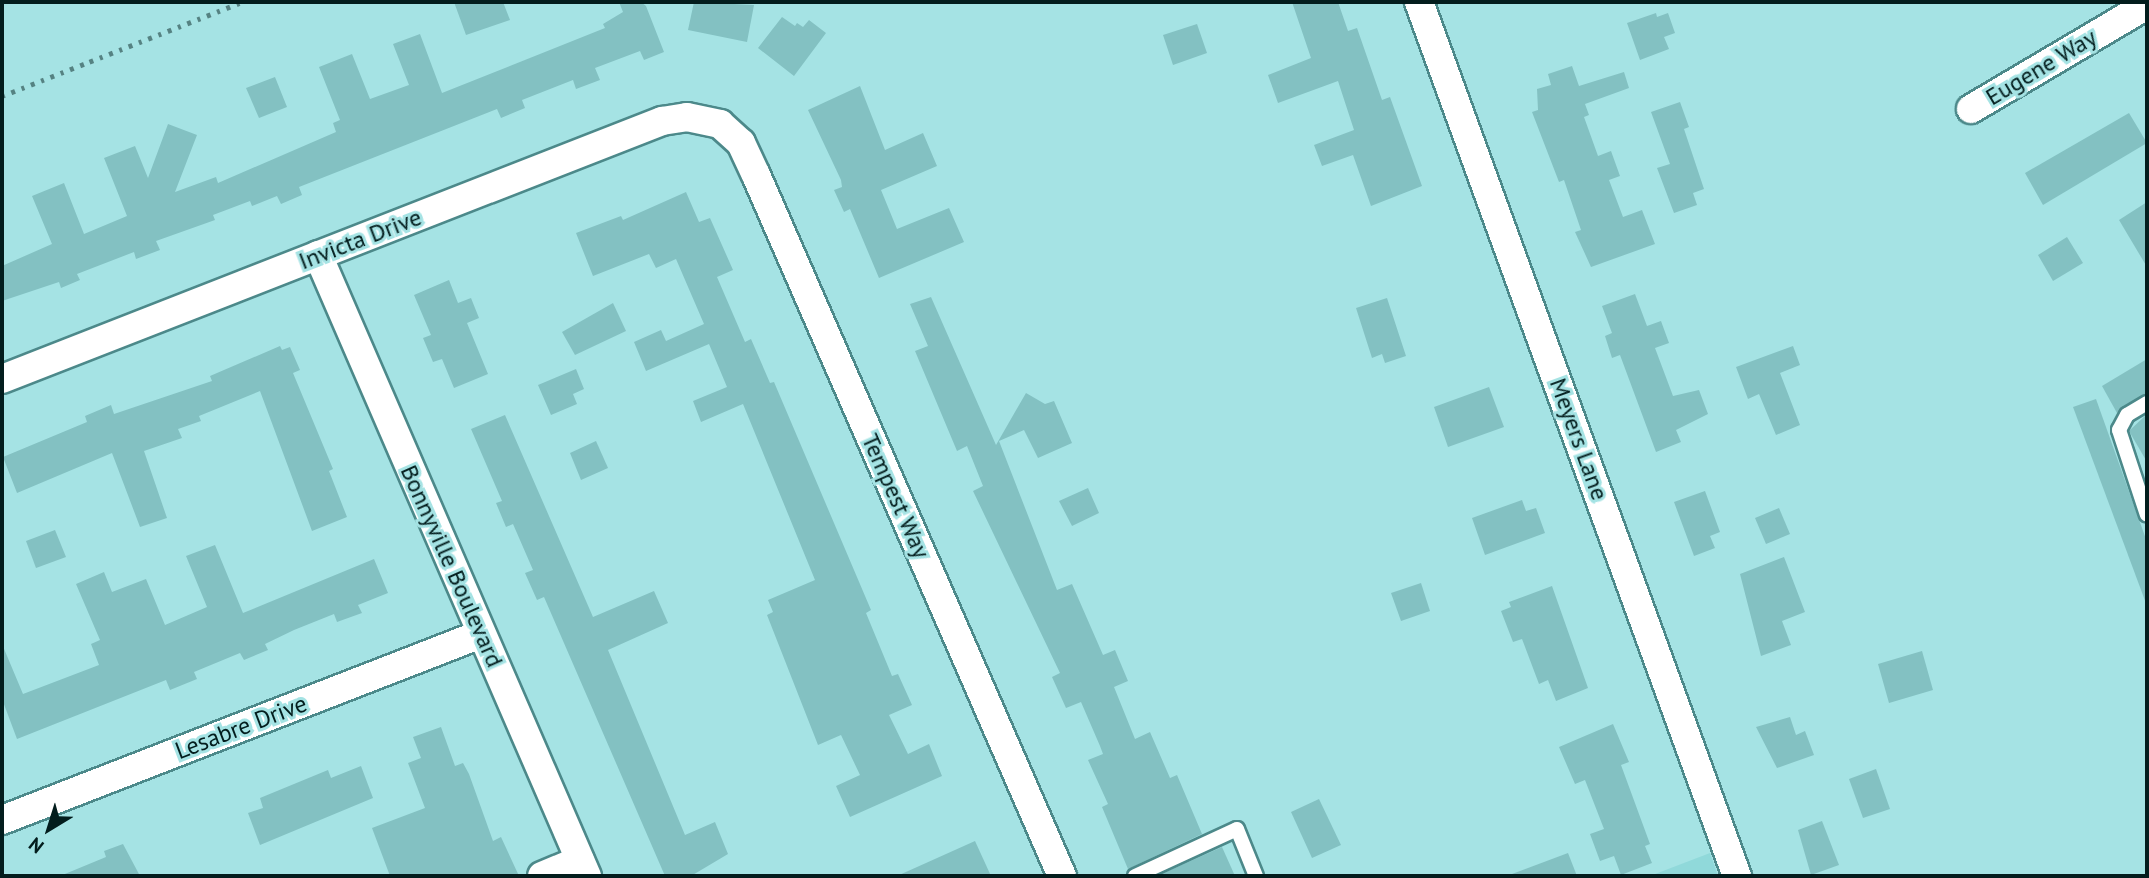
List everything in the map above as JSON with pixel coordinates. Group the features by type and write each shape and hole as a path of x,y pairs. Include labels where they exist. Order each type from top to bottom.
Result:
{"street":[{"name":"Meyers Lane","path":"1419,2 1737,876"},
{"name":"Eugene Way","path":"1971,109 2147,5"},
{"name":"Invicta Drive","path":"2,379 662,121 687,117 720,124"},
{"name":"Tempest Way","path":"720,124 741,143 756,175 1062,876"},
{"name":"Bonnyville Boulevard","path":"318,255 584,868"},
{"name":"Lesabre Drive","path":"2,820 481,634"},
{"path":"542,876 584,868"}],"lane":[{"path":"2147,403 2127,415 2119,429 2147,515"},
{"path":"1135,876 1237,829 1256,876"}],"shaded area":[{"path":"1710,853 1718,876 1650,876"}],"building":[{"path":"454,2 503,2 510,20 466,35"},
{"path":"619,2 641,2 646,6 664,52 644,60 640,51 595,68 600,80 576,89 573,80 522,100 525,108 501,118 497,109 299,187 302,195 281,204 277,196 252,206 250,201 213,215 215,220 156,241 160,250 136,259 134,252 77,274 80,280 61,288 59,282 2,301 2,266 52,244 32,196 64,183 84,234 127,216 104,158 135,146 148,178 168,124 197,135 175,192 216,177 218,183 336,132 333,123 340,120 319,67 352,54 370,99 409,85 393,44 420,34 442,93 605,28 603,24 623,12"},
{"path":"694,2 754,5 747,42 688,30"},
{"path":"1292,2 1338,2 1348,31 1357,28 1382,100 1390,97 1422,186 1371,206 1353,155 1322,166 1314,145 1354,130 1338,81 1278,103 1268,75 1311,58"},
{"path":"1656,13 1657,17 1668,13 1675,33 1664,37 1669,49 1640,60 1627,23"},
{"path":"782,17 795,26 797,23 803,27 809,20 826,33 794,76 758,48"},
{"path":"1197,24 1207,53 1173,65 1163,35"},
{"path":"1572,66 1579,86 1624,72 1629,88 1585,104 1589,115 1584,117 1598,156 1611,151 1620,176 1609,180 1623,217 1642,210 1655,244 1591,267 1575,232 1581,230 1564,180 1559,182 1532,112 1538,110 1537,89 1551,85 1548,74"},
{"path":"275,77 287,107 259,118 246,88"},
{"path":"860,86 885,150 923,133 937,166 881,190 897,229 949,208 964,242 879,278 850,209 844,212 834,190 842,187 841,180 808,110"},
{"path":"1680,102 1689,127 1684,129 1704,189 1693,193 1697,205 1674,213 1657,168 1670,164 1651,112"},
{"path":"2129,113 2147,143 2043,205 2025,173"},
{"path":"686,192 699,222 710,218 733,270 717,277 745,342 751,339 770,383 774,382 871,610 866,613 892,676 898,674 912,705 889,715 908,754 929,744 942,776 850,817 836,786 860,775 841,735 818,745 767,615 773,612 768,600 815,580 743,404 701,422 693,401 727,387 709,344 646,371 634,342 661,330 666,341 704,324 676,259 656,268 649,254 593,276 576,233 621,216 623,220"},
{"path":"2147,202 2147,267 2119,220"},
{"path":"2067,237 2083,263 2053,281 2038,255"},
{"path":"449,280 458,303 471,298 479,318 467,323 488,374 454,388 442,359 433,362 423,338 431,335 414,295"},
{"path":"1635,294 1647,326 1661,321 1669,343 1655,348 1673,396 1699,390 1708,414 1676,430 1681,442 1656,452 1620,355 1612,358 1605,336 1612,333 1602,306"},
{"path":"931,297 996,445 1026,393 1045,404 1054,401 1072,443 1038,458 1024,430 999,441 1057,590 1072,584 1103,655 1115,650 1128,681 1114,687 1135,739 1150,732 1170,778 1177,775 1202,834 1128,869 1102,807 1108,804 1088,760 1103,754 1100,746 1081,702 1066,708 1052,677 1060,673 973,491 983,486 967,446 957,451 915,351 928,346 910,304"},
{"path":"1387,298 1406,356 1385,363 1382,354 1372,358 1356,308"},
{"path":"613,303 626,331 575,355 562,332"},
{"path":"280,346 282,350 290,347 300,370 293,373 333,469 329,471 347,517 312,531 260,391 199,416 201,421 178,429 182,438 144,451 167,518 140,527 112,453 17,493 3,457 87,422 85,416 111,405 114,414 212,381 210,376"},
{"path":"1793,346 1800,365 1780,373 1800,425 1776,435 1759,394 1748,399 1736,367"},
{"path":"2147,359 2147,393 2117,413 2102,386"},
{"path":"576,369 584,389 573,394 577,404 551,415 538,385"},
{"path":"1489,387 1504,427 1448,447 1434,407"},
{"path":"2096,399 2147,542 2147,606 2073,407"},
{"path":"2147,414 2147,462 2129,431"},
{"path":"505,415 593,617 654,591 668,623 608,650 685,835 715,822 728,854 691,876 665,876 544,597 537,600 525,573 533,570 513,524 506,527 496,503 502,501 471,429"},
{"path":"596,441 608,468 581,480 570,453"},
{"path":"1088,488 1099,513 1072,526 1059,501"},
{"path":"1705,491 1720,532 1710,536 1715,548 1694,556 1674,502"},
{"path":"1522,500 1526,511 1536,508 1545,533 1485,555 1472,518"},
{"path":"1779,508 1790,534 1766,544 1755,518"},
{"path":"55,530 66,557 36,568 26,541"},
{"path":"215,545 243,613 374,559 388,593 358,605 362,613 337,622 334,614 294,630 265,644 268,650 244,660 240,653 194,672 197,679 170,690 166,680 17,739 2,699 2,644 23,694 99,665 91,644 100,640 76,584 104,572 112,592 146,579 165,625 207,607 186,556"},
{"path":"1784,557 1805,612 1782,621 1791,645 1761,656 1740,574"},
{"path":"1421,583 1430,611 1401,621 1391,593"},
{"path":"1552,586 1588,688 1556,701 1548,680 1539,684 1522,639 1513,642 1501,611 1511,607 1509,602"},
{"path":"1922,651 1933,690 1889,703 1878,664"},
{"path":"1790,717 1796,735 1805,731 1814,755 1777,768 1756,727"},
{"path":"1613,724 1629,762 1621,765 1650,844 1645,846 1652,863 1621,875 1614,856 1600,861 1590,834 1604,829 1585,780 1575,784 1559,747"},
{"path":"441,727 455,766 463,763 469,774 493,841 501,837 519,876 390,876 372,828 425,808 408,763 421,758 413,737"},
{"path":"361,766 373,798 260,845 248,813 263,808 260,798 328,770 331,778"},
{"path":"1876,769 1890,809 1863,818 1849,779"},
{"path":"1319,799 1341,845 1312,858 1291,812"},
{"path":"1822,821 1839,865 1811,875 1798,830"},
{"path":"975,841 991,876 897,876"},
{"path":"123,844 140,876 60,876 106,857 104,851"},
{"path":"1222,847 1235,876 1157,876"},
{"path":"1568,853 1577,876 1512,876 1512,874"}],"railway":[{"path":"2,96 242,2"}]}
